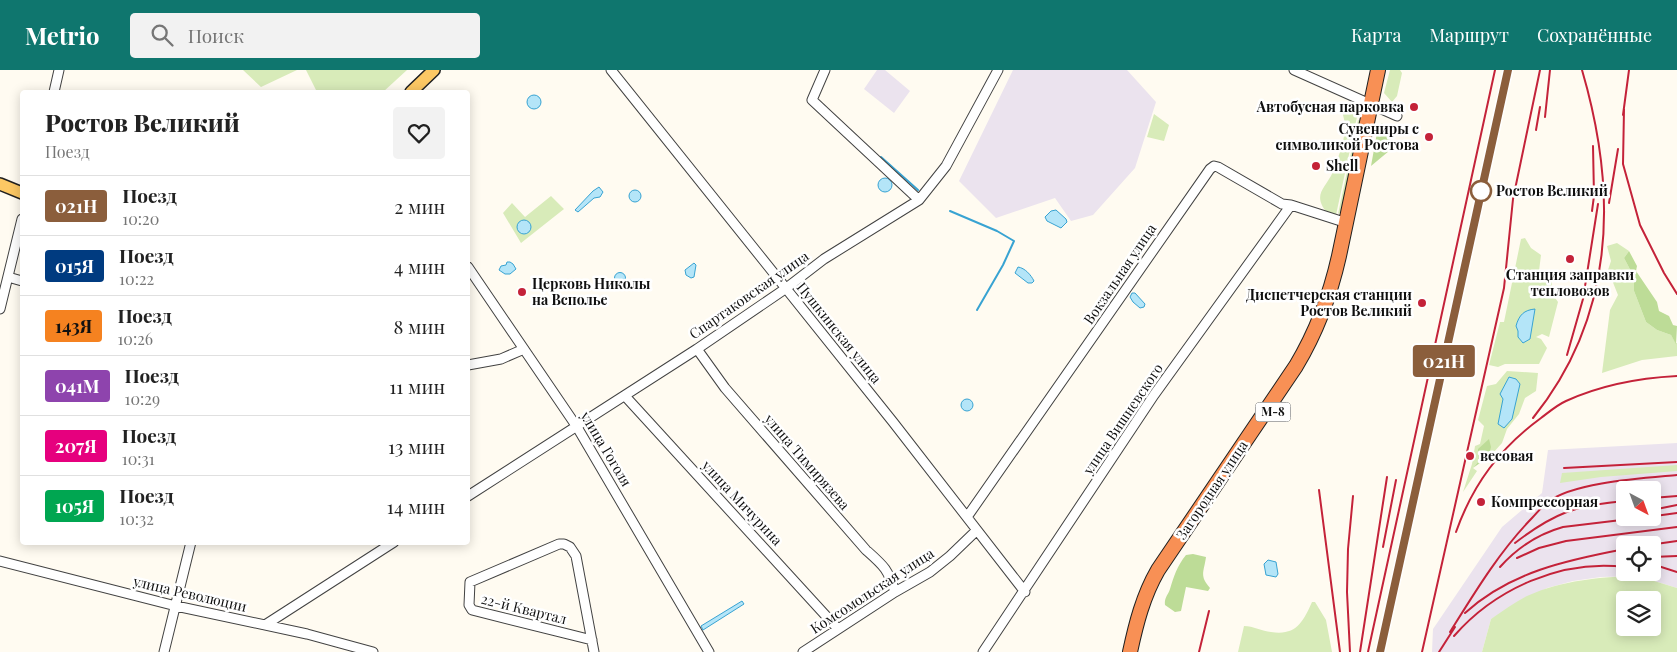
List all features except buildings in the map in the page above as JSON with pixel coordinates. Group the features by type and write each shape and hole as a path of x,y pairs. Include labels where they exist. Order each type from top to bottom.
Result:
{"highway":[{"name":"М-8","path":"1373,105 1378,70"},
{"name":"М-8","path":"1373,105 1385,70"},
{"name":"Загородная улица","path":"1130,652 1142,606 1154,576 1281,388 1311,340 1332,286 1373,105"},
{"name":"Загородная улица","path":"1138,652 1149,608 1166,570 1291,385 1323,330 1338,290 1346,260 1373,105"}],"main road":[{"path":"413,90 434,70"},
{"path":"0,184 20,192"}],"street":[{"path":"54,90 59,70"},
{"name":"Пушкинская улица","path":"611,70 1025,592"},
{"path":"825,70 812,100 919,200"},
{"name":"Спартаковская улица","path":"470,495 697,349 785,289 824,259 919,200 946,166 998,70"},
{"path":"1294,70 1397,116"},
{"name":"Вокзальная улица","path":"967,517 1210,169 1214,166 1218,167 1282,204 1291,205 1347,223"},
{"name":"улица Вишневского","path":"983,652 1025,592 1154,396 1291,205"},
{"path":"0,309 20,228"},
{"name":"улица Гоголя","path":"470,270 578,427 709,652"},
{"path":"8,277 20,280"},
{"path":"470,365 501,359 524,349"},
{"name":"улица Тимирязева","path":"697,349 725,388 866,550 883,566 890,575 895,592"},
{"name":"улица Мичурина","path":"625,396 838,629"},
{"name":"Комсомольская улица","path":"803,652 895,592 930,572 977,530"},
{"name":"22-й Квартал","path":"592,640 472,610 469,605 470,582 559,544 570,547 576,556 592,640 594,652"},
{"path":"164,652 190,545"},
{"path":"265,625 389,545"},
{"name":"улица Революции","path":"0,561 176,606 307,634 373,652"}],"shaded area":[{"path":"877,70 885,70 910,91 894,113 864,89"},
{"path":"1013,70 1127,70 1156,102 1135,168 1093,215 1071,221 1055,198 996,218 959,181"},
{"path":"1677,443 1677,588 1654,581 1661,581 1661,536 1616,536 1616,577 1573,581 1547,588 1491,619 1482,652 1432,652 1433,629 1502,527 1542,493 1548,450"}],"green space":[{"path":"243,70 297,70 261,87"},
{"path":"306,70 407,70 385,90 316,90"},
{"path":"1390,70 1400,70 1402,73 1397,96 1392,102 1384,93"},
{"path":"1342,103 1355,109 1357,117 1336,215 1327,213 1320,201 1320,196 1333,172 1343,141 1345,128 1340,104"},
{"path":"1154,114 1169,125 1164,141 1147,137"},
{"path":"1358,120 1361,121 1344,210 1338,214"},
{"path":"1382,123 1391,137 1388,143 1389,151 1371,166 1378,127"},
{"path":"551,196 564,209 521,243 503,213 512,203 525,217"},
{"path":"1525,238 1531,248 1541,255 1539,271 1553,271 1551,292 1558,302 1549,337 1542,334 1536,337 1541,339 1547,348 1539,364 1505,364 1498,367 1489,365 1500,322 1504,322 1521,239"},
{"path":"1617,243 1629,251 1624,258 1634,277 1634,291 1646,322 1657,330 1671,335 1677,343 1677,356 1642,360 1602,373 1610,310 1618,295 1608,270 1611,261 1607,246"},
{"path":"1629,251 1637,266 1636,271 1657,302 1659,311 1669,316 1673,325 1677,326 1676,344 1671,335 1657,330 1646,322 1634,291 1634,277 1624,258"},
{"path":"1507,371 1538,373 1536,391 1525,398 1519,414 1507,429 1502,443 1493,453 1478,449 1478,462 1473,468 1477,471 1463,492 1472,464 1475,446 1480,444 1484,426 1478,420 1487,386 1496,384"},
{"path":"1489,439 1490,451 1493,453 1484,463 1480,463 1473,468 1478,462 1478,449"},
{"path":"1677,465 1677,471 1601,477 1560,483 1562,473"},
{"path":"1193,554 1206,557 1203,577 1210,588 1208,591 1186,587 1181,611 1175,612 1165,605 1166,598 1180,563 1186,555"},
{"path":"1616,578 1616,581 1654,581 1677,588 1677,652 1482,652 1491,619 1522,598 1554,586"},
{"path":"1312,602 1315,602 1326,620 1332,652 1238,652 1244,626 1280,633 1293,630 1302,621"}],"water":[{"path":"534,95 539,97 541,102 539,107 534,109 529,107 527,102 529,97"},
{"path":"885,178 890,180 892,185 890,190 885,192 880,190 878,185 880,180"},
{"path":"599,187 603,192 600,197 594,198 578,212 575,210 593,191"},
{"path":"633,190 637,190 641,196 637,202 633,202 629,198 629,194"},
{"path":"1056,210 1067,222 1061,228 1047,221 1045,217 1051,211"},
{"path":"524,220 529,222 531,227 529,232 524,234 519,232 517,227 519,222"},
{"path":"507,262 513,264 516,269 510,274 505,274 499,270"},
{"path":"694,263 696,265 694,277 691,278 686,275 685,270"},
{"path":"1018,267 1031,276 1034,281 1032,283 1028,283 1015,273"},
{"path":"620,272 626,278 620,284 614,278"},
{"path":"1132,293 1135,293 1145,304 1144,307 1140,308 1133,302 1130,297"},
{"path":"1535,309 1530,339 1523,343 1518,337 1517,322 1525,312"},
{"path":"1509,377 1516,379 1520,384 1512,419 1504,428 1498,424 1503,399 1500,394"},
{"path":"967,399 973,405 967,411 961,405"},
{"path":"1268,560 1276,562 1278,574 1276,577 1266,575 1264,564"},
{"path":"742,601 744,604 703,630 701,626"}],"waterway":[{"path":"881,157 918,190"},
{"path":"950,211 997,231 1014,241 1003,265 977,310"}],"railway":[{"path":"1368,652 1495,70"},
{"path":"1380,652 1508,70"},
{"path":"1422,652 1504,288 1513,199 1540,70"},
{"path":"1545,117 1550,70"},
{"path":"1533,418 1560,379 1581,337 1594,295 1602,252 1604,207 1601,162 1594,116 1582,70"},
{"path":"1623,115 1629,70"},
{"path":"1536,130 1540,107"},
{"path":"1624,109 1623,164 1640,225 1664,273 1677,294"},
{"path":"1592,211 1594,196 1593,146"},
{"path":"1609,203 1618,149"},
{"path":"1567,355 1583,299 1598,204"},
{"path":"1456,532 1471,498 1490,468 1513,442 1553,409 1579,395 1606,387 1649,378 1677,376"},
{"path":"1564,468 1677,462"},
{"path":"1450,632 1498,558 1520,531 1548,502 1559,495 1591,485 1677,475"},
{"path":"1360,652 1387,477"},
{"path":"1383,547 1396,480"},
{"path":"1319,490 1340,652"},
{"path":"1350,652 1347,592 1348,549 1353,496"},
{"path":"1661,497 1677,496"},
{"path":"1515,543 1542,524 1566,512 1593,505 1616,502"},
{"path":"1661,508 1677,505"},
{"path":"1661,515 1677,513"},
{"path":"1500,567 1528,542 1554,530 1563,527 1616,521"},
{"path":"1517,558 1539,548 1566,541 1677,527"},
{"path":"1661,543 1677,541"},
{"path":"1465,613 1482,599 1520,578 1561,563 1616,551"},
{"path":"1661,557 1677,556"},
{"path":"1454,636 1470,619 1489,604 1509,591 1531,581 1577,568 1616,567"},
{"path":"1661,567 1677,572"},
{"path":"1199,652 1209,611"},
{"path":"1439,652 1455,627"}],"train":[{"name":"021Н","path":"1380,652 1508,70"}],"place":[{"name":"Автобусная парковка","path":"1414,107"},
{"name":"Сувениры с символикой Ростова","path":"1429,137"},
{"name":"Shell","path":"1316,166"},
{"name":"Ростов Великий","path":"1481,191"},
{"name":"Станция заправки тепловозов","path":"1570,259"},
{"name":"Церковь Николы на Всполье","path":"522,292"},
{"name":"Диспетчерская станции Ростов Великий","path":"1422,303"},
{"name":"весовая","path":"1470,456"},
{"name":"Компрессорная","path":"1481,502"}]}
